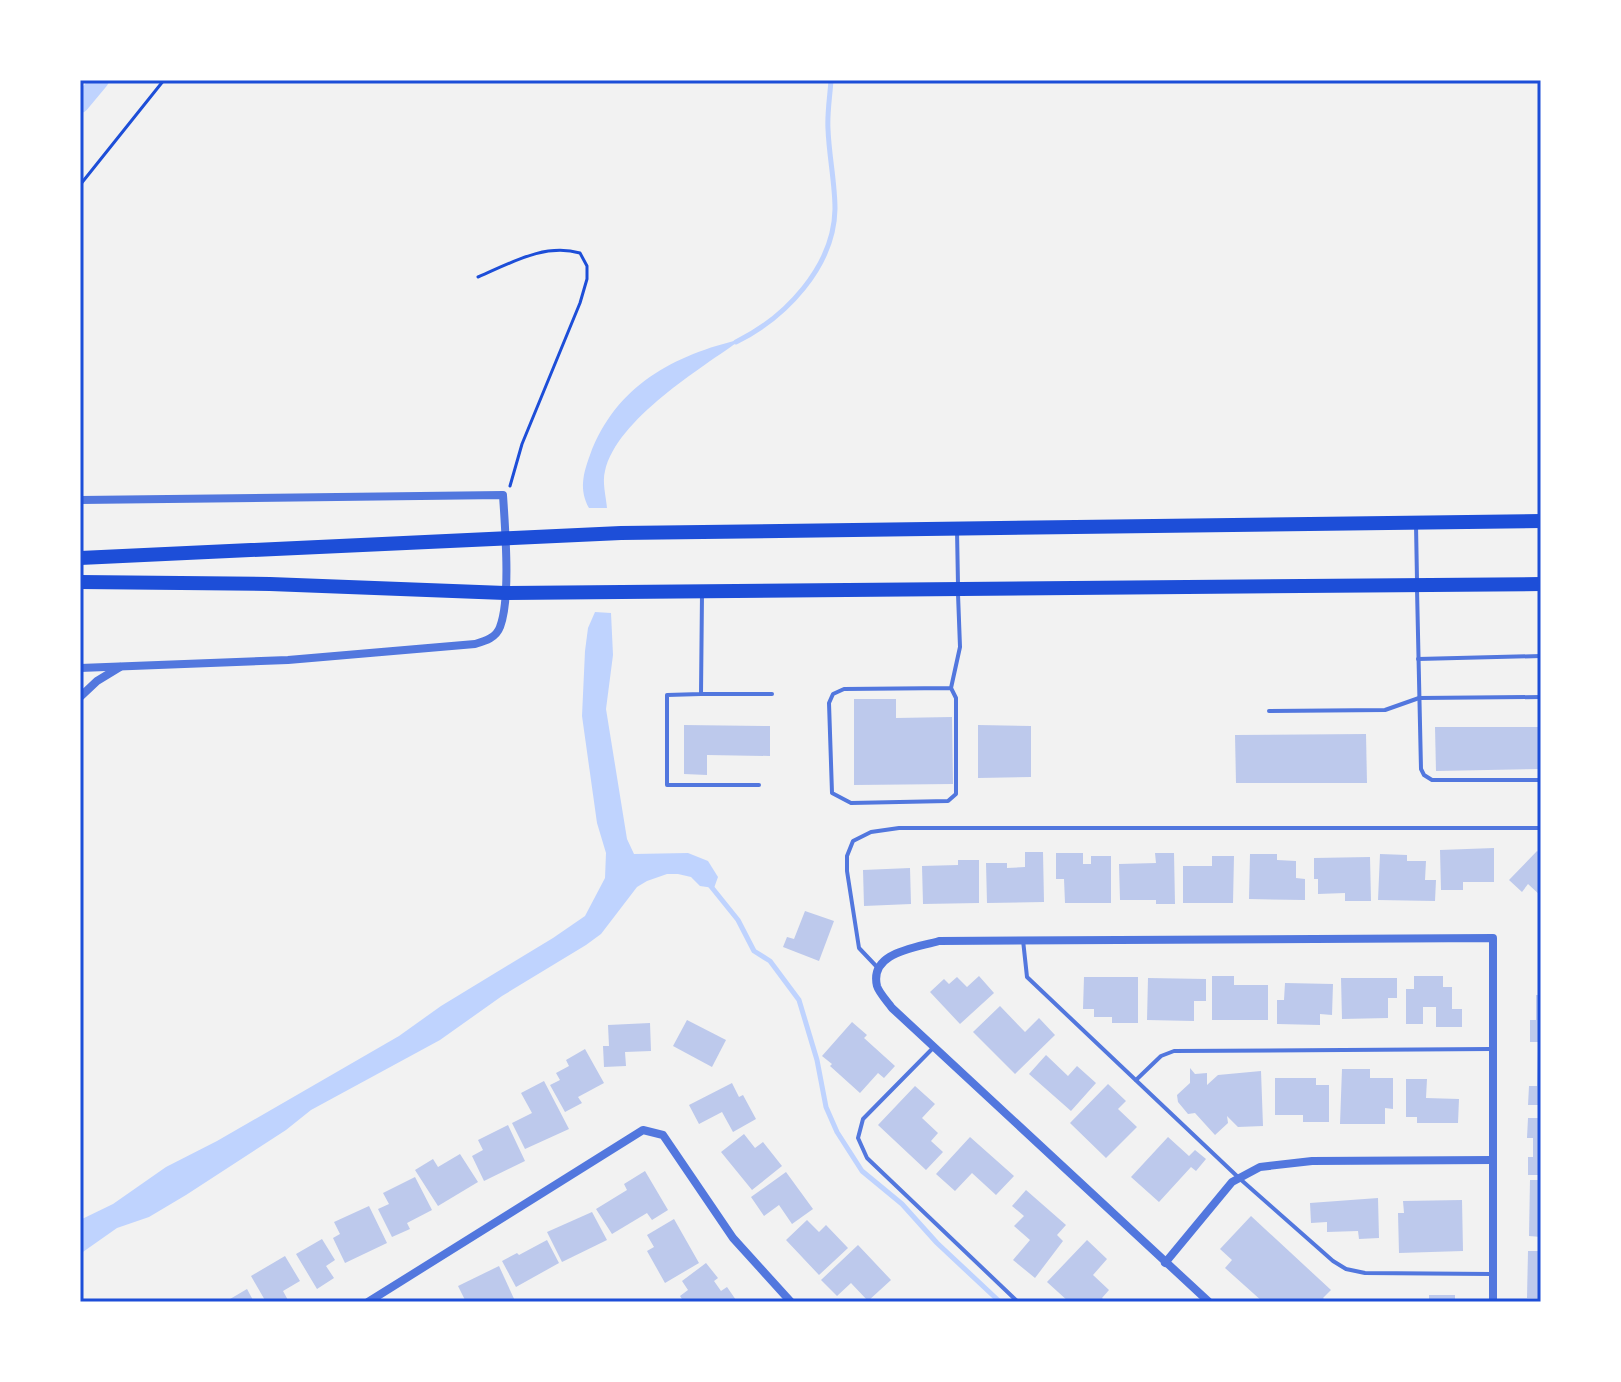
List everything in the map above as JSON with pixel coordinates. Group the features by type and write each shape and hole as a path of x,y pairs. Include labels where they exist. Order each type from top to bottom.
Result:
{"highway":[{"path":"80,558 505,537 1541,521"},
{"path":"80,582 270,584 505,593 1541,584"}],"street":[{"path":"80,500 503,495 505,537 505,593 500,628 490,639 475,644 288,660 80,668"},
{"path":"80,697 97,681 121,667"},
{"path":"1209,1302 892,1008 877,987 878,968 887,956 939,941 1493,938 1493,1302"},
{"path":"368,1302 643,1130 663,1135 733,1238 791,1302"},
{"path":"1165,1263 1232,1182 1260,1167 1312,1161 1493,1160"}],"lane":[{"path":"1416,522 1421,769 1429,779 1541,780"},
{"path":"951,688 844,689 833,694 829,703 832,793 851,803 948,801 956,794 956,698 951,688 960,647 957,528"},
{"path":"701,694 702,591"},
{"path":"1418,659 1541,656"},
{"path":"759,785 667,785 667,695 772,694"},
{"path":"1269,711 1385,710 1419,698 1541,697"},
{"path":"878,968 859,948 847,871 847,856 853,841 871,832 899,828 1541,828"},
{"path":"1023,940 1027,977 1239,1178 1333,1261 1346,1269 1365,1273 1493,1274"},
{"path":"933,1048 863,1119 858,1138 867,1158 1018,1302"},
{"path":"1136,1080 1161,1056 1174,1051 1493,1049"}],"path":[{"path":"80,185 164,80"},
{"path":"478,277 541,251 580,253 587,266 587,279 573,321 522,444 511,484 503,495"}],"water":[{"path":"742,339 683,380 643,414 613,452 605,471 607,508 589,508 583,488 585,469 601,431 615,410 650,377 671,364"},
{"path":"595,612 611,613 613,655 606,709 627,839 634,854 688,853 708,861 718,877 714,888 700,886 691,877 678,874 667,874 647,881 637,887 601,934 586,945 502,996 440,1040 311,1110 286,1130 186,1195 149,1217 117,1228 80,1254 80,1220 113,1204 166,1167 399,1036 441,1006 585,916 605,878 606,853 597,823 582,716 585,651 588,628"}],"building":[{"path":"854,699 896,699 896,718 952,717 953,784 854,785"},
{"path":"684,725 770,726 770,756 707,755 707,775 684,774"},
{"path":"978,725 1031,726 1031,777 978,778"},
{"path":"1435,727 1541,727 1541,769 1436,771"},
{"path":"1366,734 1367,783 1236,783 1235,735"},
{"path":"1494,848 1494,882 1463,882 1463,890 1441,890 1440,850"},
{"path":"1537,851 1541,854 1541,896 1528,884 1522,892 1509,880"},
{"path":"1025,852 1043,852 1044,902 987,903 986,863 1007,863 1007,868 1025,867"},
{"path":"1056,853 1083,853 1083,864 1091,864 1091,856 1111,856 1111,903 1065,903 1064,879 1056,879"},
{"path":"1155,853 1174,853 1175,904 1156,904 1156,900 1120,900 1119,864 1156,863"},
{"path":"1250,854 1277,854 1277,860 1296,861 1296,878 1305,879 1305,900 1249,899"},
{"path":"1380,854 1407,855 1407,861 1426,861 1425,880 1436,880 1435,901 1378,900"},
{"path":"1212,856 1234,856 1233,903 1183,903 1183,866 1212,866"},
{"path":"1370,857 1371,901 1345,901 1345,893 1318,894 1314,858"},
{"path":"958,860 979,860 979,903 923,904 922,866 958,865"},
{"path":"910,868 911,904 864,906 863,870"},
{"path":"805,911 834,921 819,961 783,947 787,937 794,939"},
{"path":"979,976 994,993 960,1024 930,992 944,979 949,984 957,977 967,987"},
{"path":"1212,976 1234,976 1234,985 1268,985 1268,1020 1212,1020"},
{"path":"1414,976 1443,976 1443,987 1452,987 1452,1009 1462,1009 1462,1027 1436,1027 1436,1007 1423,1007 1423,1024 1406,1024 1406,989 1414,989"},
{"path":"1084,977 1138,977 1138,1023 1112,1023 1112,1017 1094,1017 1094,1009 1083,1009"},
{"path":"1148,978 1206,979 1206,1001 1194,1001 1194,1021 1147,1020"},
{"path":"1341,978 1397,978 1397,998 1388,998 1388,1018 1342,1019"},
{"path":"1285,983 1333,984 1332,1015 1320,1014 1320,1025 1277,1024 1277,1000 1284,1000"},
{"path":"1536,995 1541,995 1541,1042 1530,1042 1530,1020 1536,1020"},
{"path":"1000,1006 1025,1032 1039,1018 1055,1035 1015,1074 973,1032"},
{"path":"687,1020 726,1040 712,1067 673,1046"},
{"path":"852,1022 867,1035 864,1038 895,1066 884,1078 878,1073 860,1093 822,1056"},
{"path":"650,1023 651,1051 625,1052 626,1066 604,1067 603,1046 609,1046 608,1025"},
{"path":"585,1049 604,1083 578,1097 582,1103 565,1112 550,1085 560,1080 556,1073 569,1066 566,1060"},
{"path":"1538,1051 1541,1051 1541,1105 1528,1105 1529,1086 1537,1086"},
{"path":"1046,1055 1068,1076 1077,1066 1096,1083 1071,1111 1029,1074"},
{"path":"1190,1068 1195,1074 1207,1073 1207,1085 1218,1075 1261,1071 1263,1126 1238,1127 1227,1116 1228,1123 1215,1135 1195,1113 1188,1114 1178,1102 1177,1095 1190,1083"},
{"path":"1342,1069 1370,1069 1370,1078 1393,1078 1393,1109 1385,1108 1385,1124 1340,1124"},
{"path":"1275,1078 1316,1078 1316,1085 1329,1085 1329,1122 1303,1122 1303,1115 1275,1115"},
{"path":"1406,1079 1427,1079 1426,1098 1459,1099 1458,1123 1417,1123 1417,1117 1406,1117"},
{"path":"544,1081 569,1129 525,1149 512,1123 532,1113 521,1093"},
{"path":"732,1083 739,1097 743,1095 756,1119 733,1132 722,1112 699,1124 689,1105"},
{"path":"1108,1084 1126,1101 1118,1109 1137,1127 1106,1158 1070,1123"},
{"path":"915,1086 935,1104 922,1118 938,1133 931,1141 943,1152 926,1170 878,1125"},
{"path":"1528,1118 1541,1118 1541,1175 1528,1175 1528,1157 1533,1157 1533,1138 1527,1138"},
{"path":"508,1125 525,1161 484,1181 472,1156 483,1150 478,1140"},
{"path":"744,1134 755,1148 763,1142 782,1166 752,1190 721,1152"},
{"path":"970,1137 1014,1176 996,1195 972,1173 955,1191 936,1174"},
{"path":"1168,1137 1189,1156 1195,1150 1206,1159 1196,1171 1191,1167 1159,1202 1131,1177"},
{"path":"460,1154 478,1182 438,1206 415,1170 433,1159 438,1167"},
{"path":"645,1171 668,1210 652,1220 647,1213 612,1234 596,1209 627,1190 624,1184"},
{"path":"786,1172 813,1209 792,1224 779,1205 764,1216 751,1197"},
{"path":"415,1177 432,1210 407,1223 410,1229 392,1237 378,1209 389,1204 383,1193"},
{"path":"1530,1180 1541,1180 1541,1237 1529,1236"},
{"path":"1026,1190 1066,1225 1057,1235 1063,1241 1035,1278 1013,1260 1030,1240 1014,1226 1024,1216 1012,1206"},
{"path":"1378,1198 1379,1238 1359,1239 1358,1231 1327,1232 1327,1222 1311,1223 1310,1203"},
{"path":"1462,1200 1463,1251 1399,1253 1398,1213 1404,1213 1403,1201"},
{"path":"369,1206 387,1243 345,1263 333,1238 340,1234 334,1222"},
{"path":"592,1212 607,1240 562,1262 547,1232"},
{"path":"1251,1216 1331,1290 1323,1298 1327,1302 1263,1302 1225,1268 1232,1260 1220,1249"},
{"path":"674,1219 699,1263 665,1283 647,1251 654,1247 647,1235"},
{"path":"807,1220 819,1232 826,1225 848,1248 819,1275 786,1240"},
{"path":"322,1239 335,1260 326,1266 334,1278 317,1289 296,1254"},
{"path":"547,1240 559,1263 516,1287 502,1261"},
{"path":"1087,1240 1107,1259 1093,1275 1109,1290 1102,1298 1106,1302 1069,1302 1047,1282"},
{"path":"858,1245 891,1280 868,1301 851,1283 837,1296 821,1280"},
{"path":"1528,1251 1541,1251 1541,1298 1527,1298"},
{"path":"285,1256 300,1281 283,1291 289,1302 266,1302 251,1276"},
{"path":"706,1263 718,1278 714,1281 721,1291 727,1287 736,1300 734,1302 684,1302 680,1296 688,1290 682,1281"},
{"path":"499,1266 515,1301 466,1302 458,1286"},
{"path":"247,1289 254,1302 225,1302"},
{"path":"1429,1295 1455,1295 1455,1302 1429,1302"}],"waterway":[{"path":"80,104 100,80"},
{"path":"736,342 789,305 804,288 826,251 835,209 828,123 831,80"},
{"path":"709,884 738,920 754,951 770,961 799,1000 817,1060 826,1107 837,1132 862,1171 902,1204 937,1243 1000,1302"}]}
